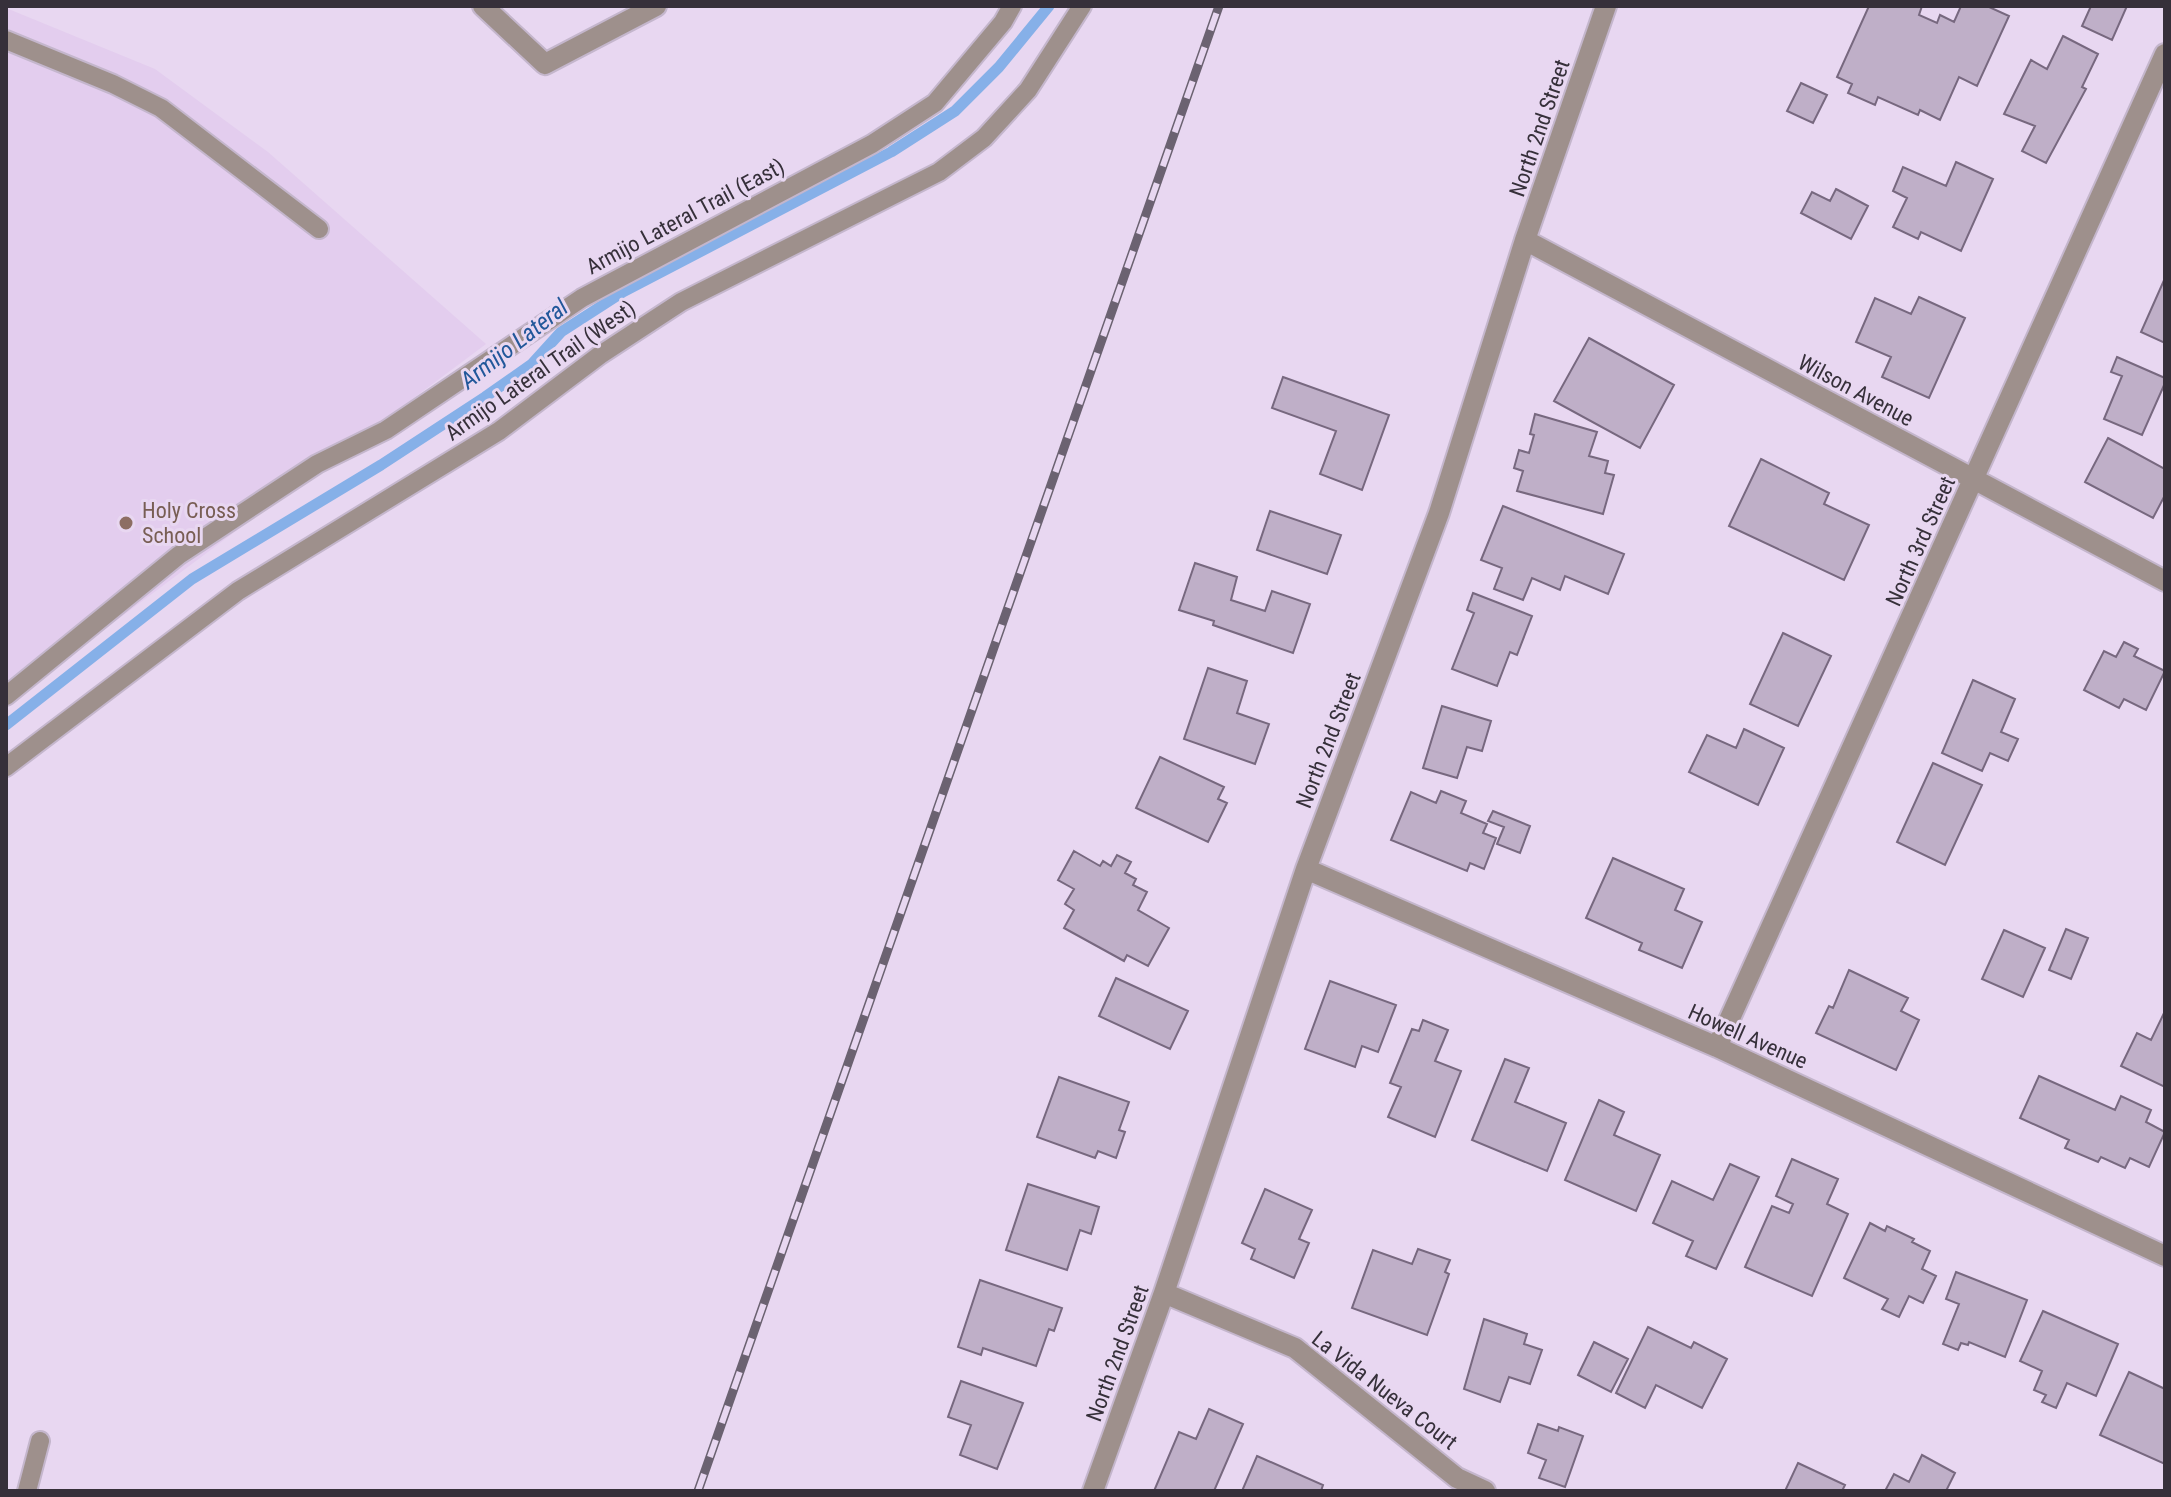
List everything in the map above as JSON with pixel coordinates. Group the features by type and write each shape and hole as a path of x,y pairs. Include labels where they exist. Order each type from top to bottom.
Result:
{"street":[{"path":"483,6 545,64 656,6"},
{"name":"North 2nd Street","path":"1093,1491 1164,1293 1306,869 1439,513 1525,240 1606,6"},
{"name":"North 3rd Street","path":"1717,1047 2165,54"},
{"name":"Wilson Avenue","path":"1525,240 2165,581"},
{"name":"Howell Avenue","path":"1306,869 1717,1047 2165,1256"},
{"name":"La Vida Nueva Court","path":"1164,1293 1295,1348 1457,1478 1485,1491"}],"lane":[{"name":"Armijo Lateral Trail (East)","path":"6,696 179,555 317,464 386,430 582,298 872,144 935,103 1003,22 1012,6"},
{"name":"Armijo Lateral Trail (West)","path":"6,767 238,591 499,431 600,355 681,302 939,172 984,138 1028,90 1082,6"},
{"path":"6,40 113,84 161,108 319,229"},
{"path":"27,1491 40,1441"}],"shaded area":[{"name":"Holy Cross School","path":"6,8 155,69 268,152 486,344 6,703"}],"building":[{"path":"1869,6 1922,6 1919,15 1937,23 1940,15 1954,22 1961,6 1987,6 2009,16 1977,86 1959,77 1940,120 1920,110 1918,115 1878,97 1875,105 1848,93 1852,84 1837,77"},
{"path":"2091,6 2127,6 2112,40 2082,26"},
{"path":"2063,36 2098,54 2082,87 2086,89 2046,163 2022,151 2035,126 2004,114 2031,60 2047,69"},
{"path":"1801,83 1827,95 1813,123 1787,111"},
{"path":"1956,162 1993,179 1961,251 1921,232 1918,239 1893,227 1907,198 1893,191 1903,167 1946,186"},
{"path":"1836,189 1868,206 1851,239 1801,213 1812,192 1830,201"},
{"path":"2165,278 2165,343 2141,332"},
{"path":"1919,297 1965,318 1929,398 1882,377 1891,357 1856,342 1875,298 1911,314"},
{"path":"1589,338 1674,385 1640,448 1554,401"},
{"path":"2117,357 2165,378 2142,435 2104,419 2122,376 2111,372"},
{"path":"1283,377 1389,415 1362,490 1320,474 1336,431 1272,408"},
{"path":"1535,414 1597,432 1589,456 1608,461 1605,473 1614,475 1603,514 1517,491 1523,471 1514,468 1519,450 1529,453"},
{"path":"2108,438 2165,469 2165,495 2153,518 2085,482"},
{"path":"1761,459 1829,493 1824,504 1869,525 1844,580 1729,526"},
{"path":"1503,506 1624,554 1608,594 1565,576 1560,590 1532,578 1523,600 1494,589 1502,568 1481,560"},
{"path":"1270,511 1341,535 1327,574 1257,550"},
{"path":"1195,563 1237,577 1231,600 1265,611 1272,591 1310,604 1293,653 1179,610"},
{"path":"1473,593 1532,616 1517,655 1510,652 1497,686 1452,669 1474,613 1467,610"},
{"path":"1783,633 1831,656 1798,726 1750,704"},
{"path":"2124,642 2138,649 2134,656 2165,671 2146,710 2124,699 2119,708 2084,690 2104,651 2116,657"},
{"path":"1208,668 1247,681 1237,713 1269,724 1255,764 1184,739"},
{"path":"1973,680 2015,699 2001,732 2018,739 2008,761 1990,753 1982,771 1942,753"},
{"path":"1442,706 1491,721 1482,751 1467,747 1457,778 1423,768"},
{"path":"1744,729 1784,748 1758,805 1689,772 1707,735 1736,748"},
{"path":"1160,757 1224,787 1218,799 1227,803 1208,842 1136,808"},
{"path":"1933,763 1982,785 1945,865 1897,842"},
{"path":"1441,791 1466,801 1461,813 1487,824 1483,833 1496,838 1484,869 1470,863 1467,871 1391,840 1411,792 1436,803"},
{"path":"1493,811 1530,826 1520,853 1497,844 1504,827 1488,821"},
{"path":"1074,851 1100,866 1103,861 1111,866 1117,855 1131,862 1125,873 1136,879 1133,885 1147,892 1138,910 1169,928 1148,966 1127,955 1124,961 1064,928 1074,910 1065,904 1074,889 1058,880"},
{"path":"1613,858 1684,889 1675,910 1702,922 1682,968 1639,950 1642,943 1586,918"},
{"path":"2066,929 2088,938 2071,979 2049,970"},
{"path":"2004,930 2045,948 2023,997 1982,979"},
{"path":"1849,970 1908,998 1901,1011 1919,1020 1896,1070 1816,1033 1829,1006 1833,1008"},
{"path":"1116,978 1188,1011 1170,1049 1099,1016"},
{"path":"1330,981 1396,1005 1378,1052 1362,1046 1355,1067 1305,1049"},
{"path":"2165,1011 2165,1087 2121,1066 2137,1033 2151,1040"},
{"path":"1423,1020 1448,1030 1435,1061 1461,1071 1435,1137 1388,1117 1401,1087 1390,1083 1412,1029 1419,1031"},
{"path":"1505,1059 1529,1068 1515,1102 1566,1123 1547,1171 1472,1140"},
{"path":"2039,1076 2115,1110 2121,1096 2151,1110 2146,1122 2165,1132 2149,1167 2130,1158 2125,1168 2101,1157 2098,1162 2065,1148 2069,1140 2020,1118"},
{"path":"1059,1077 1129,1102 1119,1130 1125,1132 1116,1158 1098,1151 1095,1158 1037,1137"},
{"path":"1599,1100 1624,1112 1614,1135 1660,1155 1636,1211 1565,1180"},
{"path":"1792,1159 1838,1179 1827,1204 1848,1214 1812,1296 1745,1267 1772,1206 1789,1213 1793,1204 1776,1196"},
{"path":"1730,1164 1759,1177 1716,1269 1686,1256 1693,1241 1653,1223 1672,1181 1713,1200"},
{"path":"1028,1184 1099,1207 1091,1234 1080,1230 1067,1270 1006,1250"},
{"path":"1265,1189 1312,1210 1299,1239 1309,1243 1294,1278 1251,1259 1255,1249 1242,1243"},
{"path":"1870,1223 1885,1231 1887,1226 1930,1251 1922,1269 1936,1276 1923,1303 1909,1296 1899,1317 1882,1309 1888,1299 1844,1278"},
{"path":"1418,1249 1450,1260 1445,1272 1449,1274 1427,1335 1352,1308 1373,1250 1412,1264"},
{"path":"1956,1272 2027,1300 2005,1357 1969,1342 1968,1345 1961,1343 1958,1350 1943,1344 1959,1304 1946,1299"},
{"path":"980,1280 1062,1308 1054,1331 1049,1329 1036,1366 983,1348 981,1355 958,1347"},
{"path":"2043,1311 2118,1344 2096,1396 2067,1383 2056,1408 2042,1402 2046,1395 2034,1390 2042,1371 2020,1361"},
{"path":"1484,1319 1527,1334 1524,1344 1542,1350 1530,1384 1509,1377 1500,1402 1464,1389"},
{"path":"1648,1327 1691,1348 1694,1342 1727,1359 1702,1408 1656,1385 1645,1408 1616,1393"},
{"path":"1594,1342 1628,1359 1611,1392 1578,1375"},
{"path":"2129,1372 2165,1389 2165,1464 2100,1435"},
{"path":"961,1381 1023,1403 997,1469 960,1455 971,1425 948,1417"},
{"path":"1209,1409 1243,1424 1214,1491 1154,1491 1179,1432 1196,1439"},
{"path":"1538,1424 1558,1431 1559,1427 1583,1436 1565,1487 1539,1478 1546,1460 1528,1453"},
{"path":"1922,1455 1955,1473 1946,1491 1885,1491 1894,1474 1909,1482"},
{"path":"1257,1456 1323,1485 1321,1491 1242,1491"},
{"path":"1798,1463 1845,1485 1842,1491 1785,1491"}],"waterway":[{"name":"Armijo Lateral","path":"6,725 192,579 381,465 485,397 532,364 561,332 623,292 891,152 955,111 999,67 1049,6"}],"railway":[{"path":"698,1491 1219,6"}],"place":[{"name":"Holy Cross School","path":"126,523"}]}
